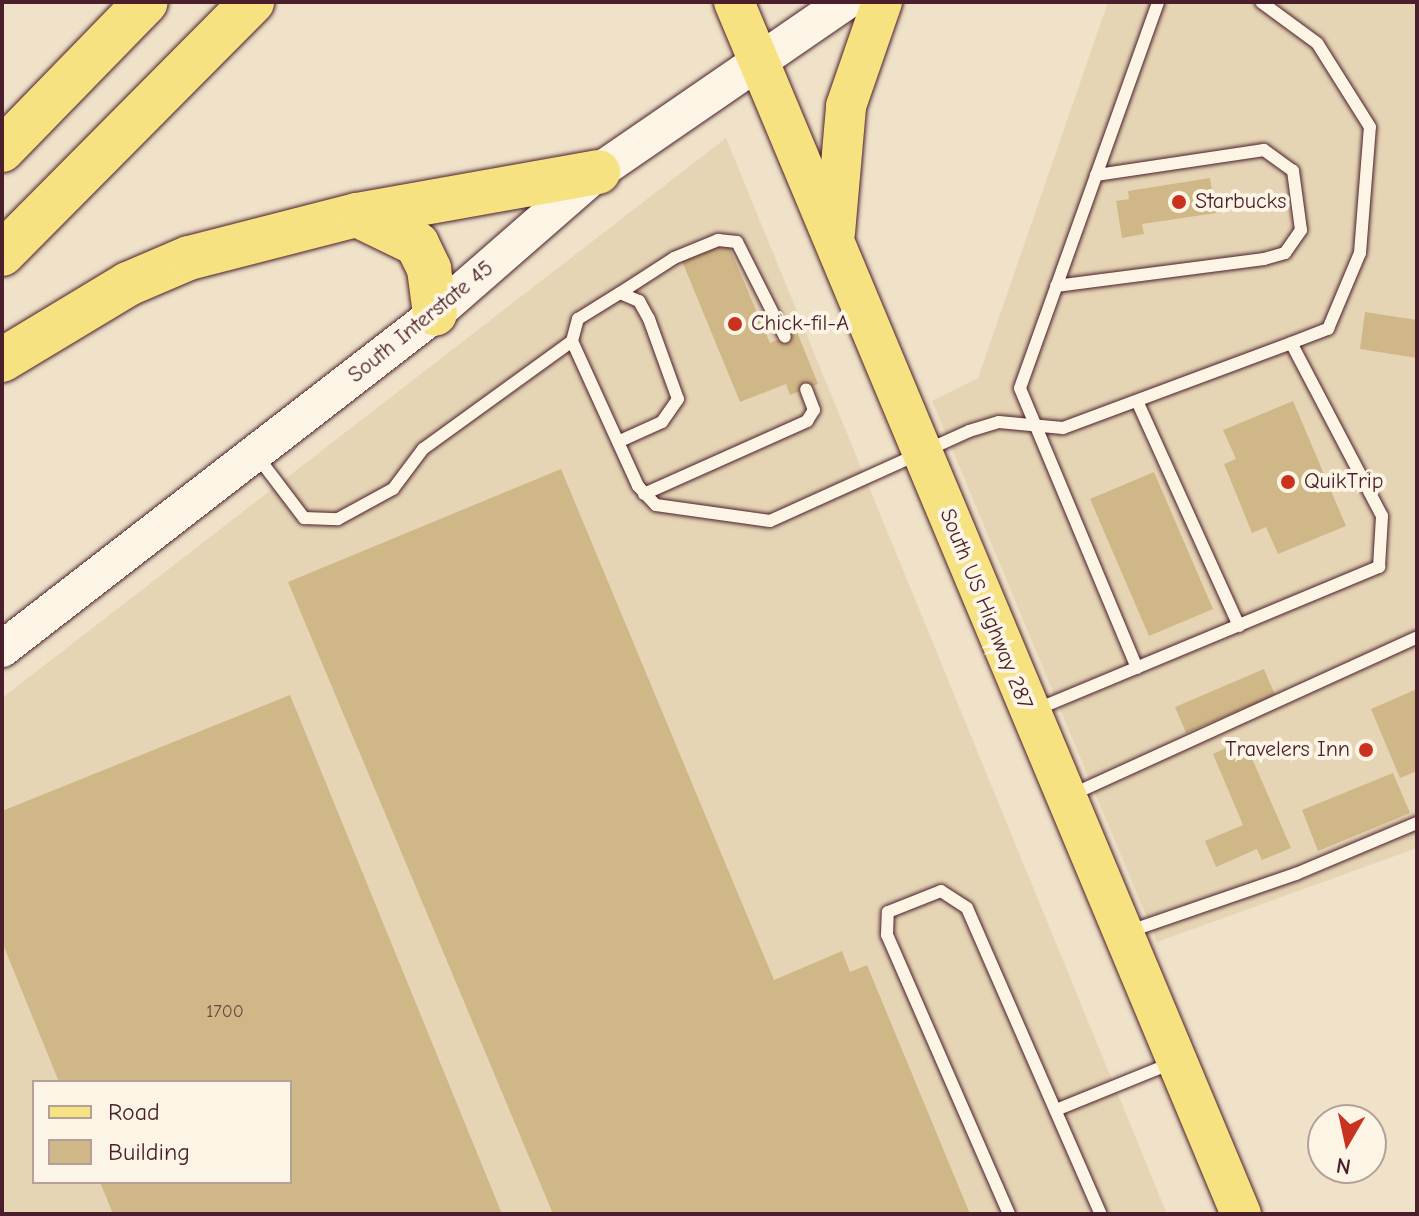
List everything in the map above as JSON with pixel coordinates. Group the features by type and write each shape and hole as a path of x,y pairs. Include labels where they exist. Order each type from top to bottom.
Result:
{"highway":[{"path":"2,150 146,2"},
{"path":"2,254 252,2"},
{"path":"2,360 128,284 189,258 357,215 598,172"},
{"path":"357,215 417,244 429,269 435,314"}],"main road":[{"name":"South US Highway 287","path":"734,2 1241,1214"},
{"path":"835,241 846,106 882,2"}],"street":[{"name":"South Interstate 45","path":"2,649 435,314 598,172 845,2"}],"lane":[{"path":"1137,668 1020,388 1158,2"},
{"path":"785,337 737,242 718,240 674,258 571,326 572,341 644,494 673,510 770,521 999,422 1063,428 1328,329 1360,253 1370,127 1317,43 1261,2"},
{"path":"1056,286 1264,259 1285,253 1301,230 1293,171 1282,158 1264,150 1096,175"},
{"path":"618,442 662,422 678,399 649,319 639,301 620,293"},
{"path":"255,453 304,518 338,519 393,489 423,449 572,341"},
{"path":"1029,713 1379,567 1382,516 1291,343"},
{"path":"644,494 807,421 814,410 806,389"},
{"path":"1137,401 1239,626"},
{"path":"1066,797 1417,637"},
{"path":"1123,933 1296,874 1417,823"},
{"path":"1009,1214 887,935 888,912 941,891 961,899 1101,1214"},
{"path":"1056,1110 1177,1061"}],"shaded area":[{"path":"1108,2 1417,2 1417,848 1157,942 932,401 978,378"},
{"path":"726,138 1167,1214 2,1214 2,698"}],"building":[{"path":"1210,178 1216,213 1142,224 1144,234 1122,238 1116,201 1129,199 1128,191"},
{"name":"Chick-fil-A","path":"727,242 770,343 797,332 818,384 790,395 786,384 740,402 682,261"},
{"path":"1365,312 1417,320 1417,358 1360,349"},
{"path":"1293,401 1346,526 1278,554 1266,527 1252,533 1224,464 1236,459 1223,430"},
{"path":"561,469 774,980 842,951 850,972 867,965 970,1214 553,1214 288,582"},
{"path":"1154,472 1213,609 1149,636 1090,499"},
{"path":"1264,669 1275,695 1186,733 1175,707"},
{"path":"1417,689 1417,771 1400,778 1371,709"},
{"path":"290,695 502,1214 113,1214 101,1184 292,1184 292,1080 58,1080 2,942 2,811"},
{"path":"1244,740 1291,848 1262,860 1257,849 1216,867 1205,841 1243,825 1213,754"},
{"path":"1393,773 1410,813 1318,851 1302,810"}],"place":[{"name":"Starbucks","path":"1179,202"},
{"name":"Chick-fil-A","path":"735,324"},
{"name":"QuikTrip","path":"1288,482"},
{"name":"Travelers Inn","path":"1366,750"}]}
